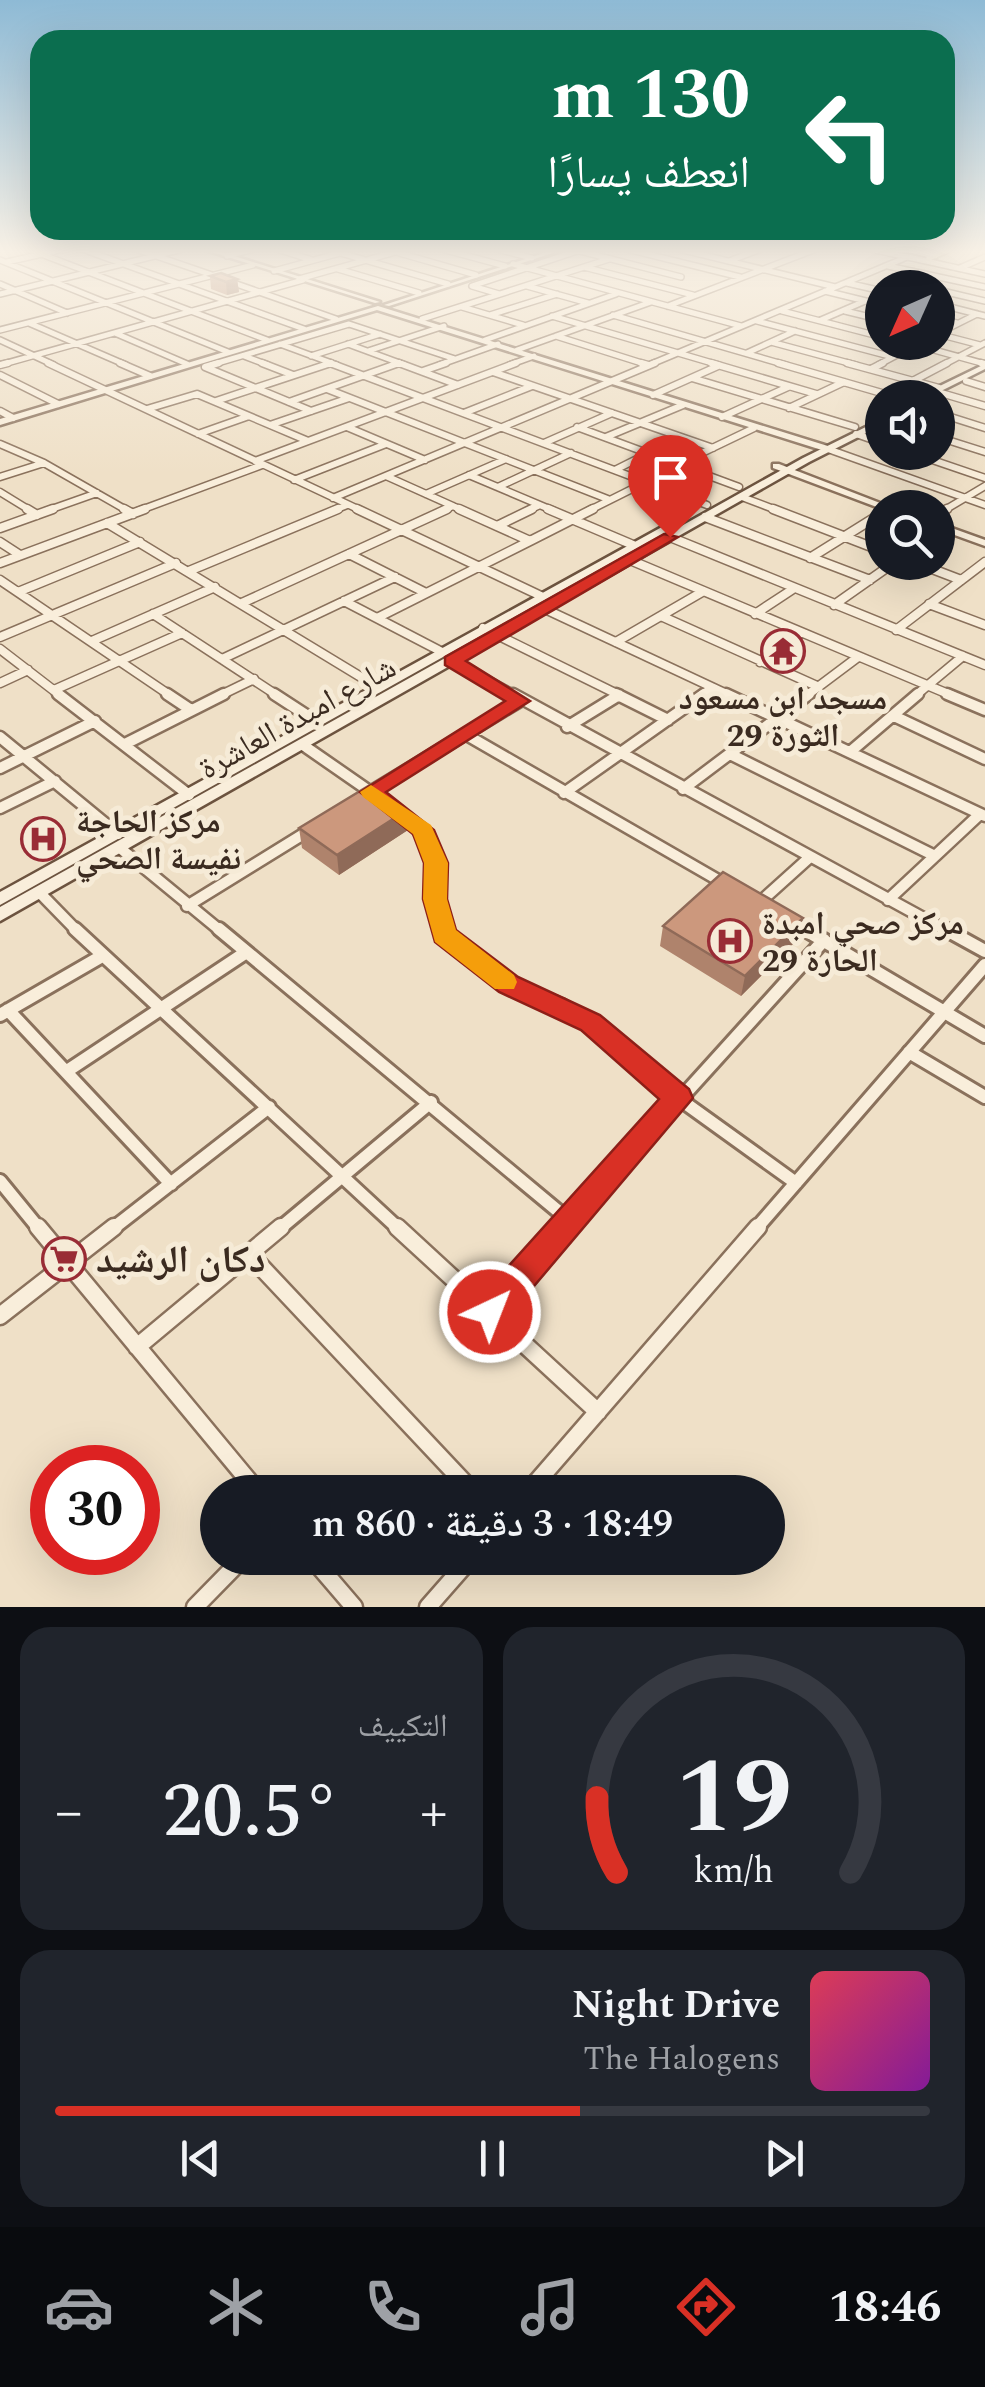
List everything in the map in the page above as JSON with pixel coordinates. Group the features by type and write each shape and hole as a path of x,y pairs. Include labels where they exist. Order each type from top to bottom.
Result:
{"main road":[{"path":"955,386 985,367"},
{"path":"955,383 985,367"},
{"name":"شارع امبدة العاشرة","path":"0,915 40,893 189,794 379,688 499,635 543,602 865,426"},
{"name":"شارع امبدة العاشرة","path":"0,900 302,745 447,657 483,628 630,560 651,541 706,511"}],"street":[{"path":"0,330 25,324"},
{"path":"31,324 150,376"},
{"path":"0,365 145,324"},
{"path":"157,324 228,352"},
{"path":"223,324 267,340"},
{"path":"292,324 304,328"},
{"path":"0,422 318,324"},
{"path":"205,367 349,324 456,359"},
{"path":"437,324 985,504"},
{"path":"517,324 524,326"},
{"path":"485,340 530,324"},
{"path":"580,324 816,394"},
{"path":"517,350 587,324"},
{"path":"645,324 865,388"},
{"path":"734,324 742,326"},
{"path":"333,498 747,324"},
{"path":"771,324 865,350"},
{"path":"832,324 865,332"},
{"path":"958,324 938,334 984,345"},
{"path":"368,351 444,326"},
{"path":"800,350 848,328"},
{"path":"746,353 796,331"},
{"path":"115,332 310,411"},
{"path":"648,344 676,333"},
{"path":"311,356 381,334"},
{"path":"556,336 649,366"},
{"path":"0,340 480,566 616,642 982,815 888,900"},
{"path":"771,342 909,380"},
{"path":"280,344 646,482 810,558 865,578"},
{"path":"348,344 458,385"},
{"path":"422,372 498,344"},
{"path":"915,380 984,345"},
{"path":"243,356 294,376"},
{"path":"0,563 534,356"},
{"path":"955,356 985,367"},
{"path":"816,373 839,360"},
{"path":"870,369 887,360"},
{"path":"746,374 774,361"},
{"path":"289,402 400,363"},
{"path":"215,402 332,364"},
{"path":"654,395 719,366"},
{"path":"493,372 713,448"},
{"path":"0,375 58,404"},
{"path":"692,378 865,436"},
{"path":"966,381 985,387"},
{"path":"789,408 845,382"},
{"path":"464,413 533,386"},
{"path":"722,417 788,386"},
{"path":"328,389 610,500"},
{"path":"146,409 194,394 308,442"},
{"path":"270,425 350,398"},
{"path":"955,398 985,406"},
{"path":"604,437 684,405"},
{"path":"0,411 13,418"},
{"path":"544,443 612,412"},
{"path":"198,434 249,416"},
{"path":"955,419 985,428"},
{"path":"347,427 426,460"},
{"path":"578,427 679,464 865,544"},
{"path":"679,464 754,428"},
{"path":"955,442 985,452"},
{"path":"0,444 44,463 133,514"},
{"path":"294,480 386,444"},
{"path":"498,488 571,453"},
{"path":"615,470 649,453"},
{"path":"426,494 506,458"},
{"path":"0,477 44,463"},
{"path":"783,468 865,499"},
{"path":"955,470 985,482"},
{"path":"469,475 573,519 793,589 985,665"},
{"path":"386,476 530,541"},
{"path":"378,618 646,482"},
{"path":"955,503 985,482"},
{"path":"0,492 37,515"},
{"path":"0,528 97,493"},
{"path":"189,571 347,505"},
{"path":"242,603 453,506"},
{"path":"497,526 540,506"},
{"path":"107,523 379,688"},
{"path":"810,558 865,523"},
{"path":"955,532 985,543"},
{"path":"0,542 20,556"},
{"path":"18,592 140,542"},
{"path":"348,554 426,593"},
{"path":"630,560 985,710"},
{"path":"896,630 985,562"},
{"path":"0,638 176,563"},
{"path":"222,659 394,576"},
{"path":"955,578 961,580"},
{"path":"0,580 190,710"},
{"path":"834,605 870,580"},
{"path":"92,642 215,587"},
{"path":"756,614 793,589"},
{"path":"616,642 702,592"},
{"path":"344,601 567,727 985,951"},
{"path":"929,604 985,625"},
{"path":"153,614 317,722"},
{"path":"661,616 819,687"},
{"path":"483,628 668,720"},
{"path":"54,690 182,633"},
{"path":"760,662 800,633"},
{"path":"0,649 189,794"},
{"path":"850,752 963,656"},
{"path":"683,789 858,657"},
{"path":"0,682 28,670"},
{"path":"125,744 254,680"},
{"path":"564,793 712,688"},
{"path":"567,727 618,695"},
{"path":"354,802 520,701"},
{"path":"894,716 985,759"},
{"path":"0,768 94,721"},
{"path":"465,734 985,1036"},
{"path":"0,737 55,781 187,906 432,1102 570,1222"},
{"path":"302,745 423,830 436,863 435,899 444,935 508,985 590,1022 678,1098 796,1183"},
{"path":"730,754 935,856"},
{"path":"0,808 55,781"},
{"path":"187,906 321,823"},
{"path":"759,903 810,857"},
{"path":"40,893 160,1010 598,1412"},
{"path":"490,1312 678,1098 824,940"},
{"path":"66,1070 246,953"},
{"path":"102,956 4,1012 66,1070 171,1184"},
{"path":"543,1475 985,964"},
{"path":"909,1052 985,1097"},
{"path":"137,1347 432,1102"},
{"path":"0,1316 270,1107"},
{"path":"1,1185 244,1475"},
{"path":"250,1255 457,1475"},
{"path":"195,1607 226,1575"},
{"path":"327,1575 354,1607"},
{"path":"428,1607 456,1575"}],"building":[{"path":"370,785 407,810 337,855 299,828"},
{"name":"مركز صحي امبدة الحارة 29","path":"723,872 803,918 745,976 663,926"}],"slow traffic":[{"path":"371,792 423,830 436,863 435,899 444,935 504,982"}],"place":[{"name":"مسجد ابن مسعود الثورة 29","path":"783,651"},
{"name":"مركز الحاجة نفيسة الصحي","path":"43,839"},
{"name":"مركز صحي امبدة الحارة 29","path":"730,941"},
{"name":"دكان الرشيد","path":"64,1259"}],"route":[{"path":"490,1312 678,1098 590,1022 562,1006 508,985 444,935 435,899 436,863 423,830 371,792 520,701 452,661 670,537"}]}
